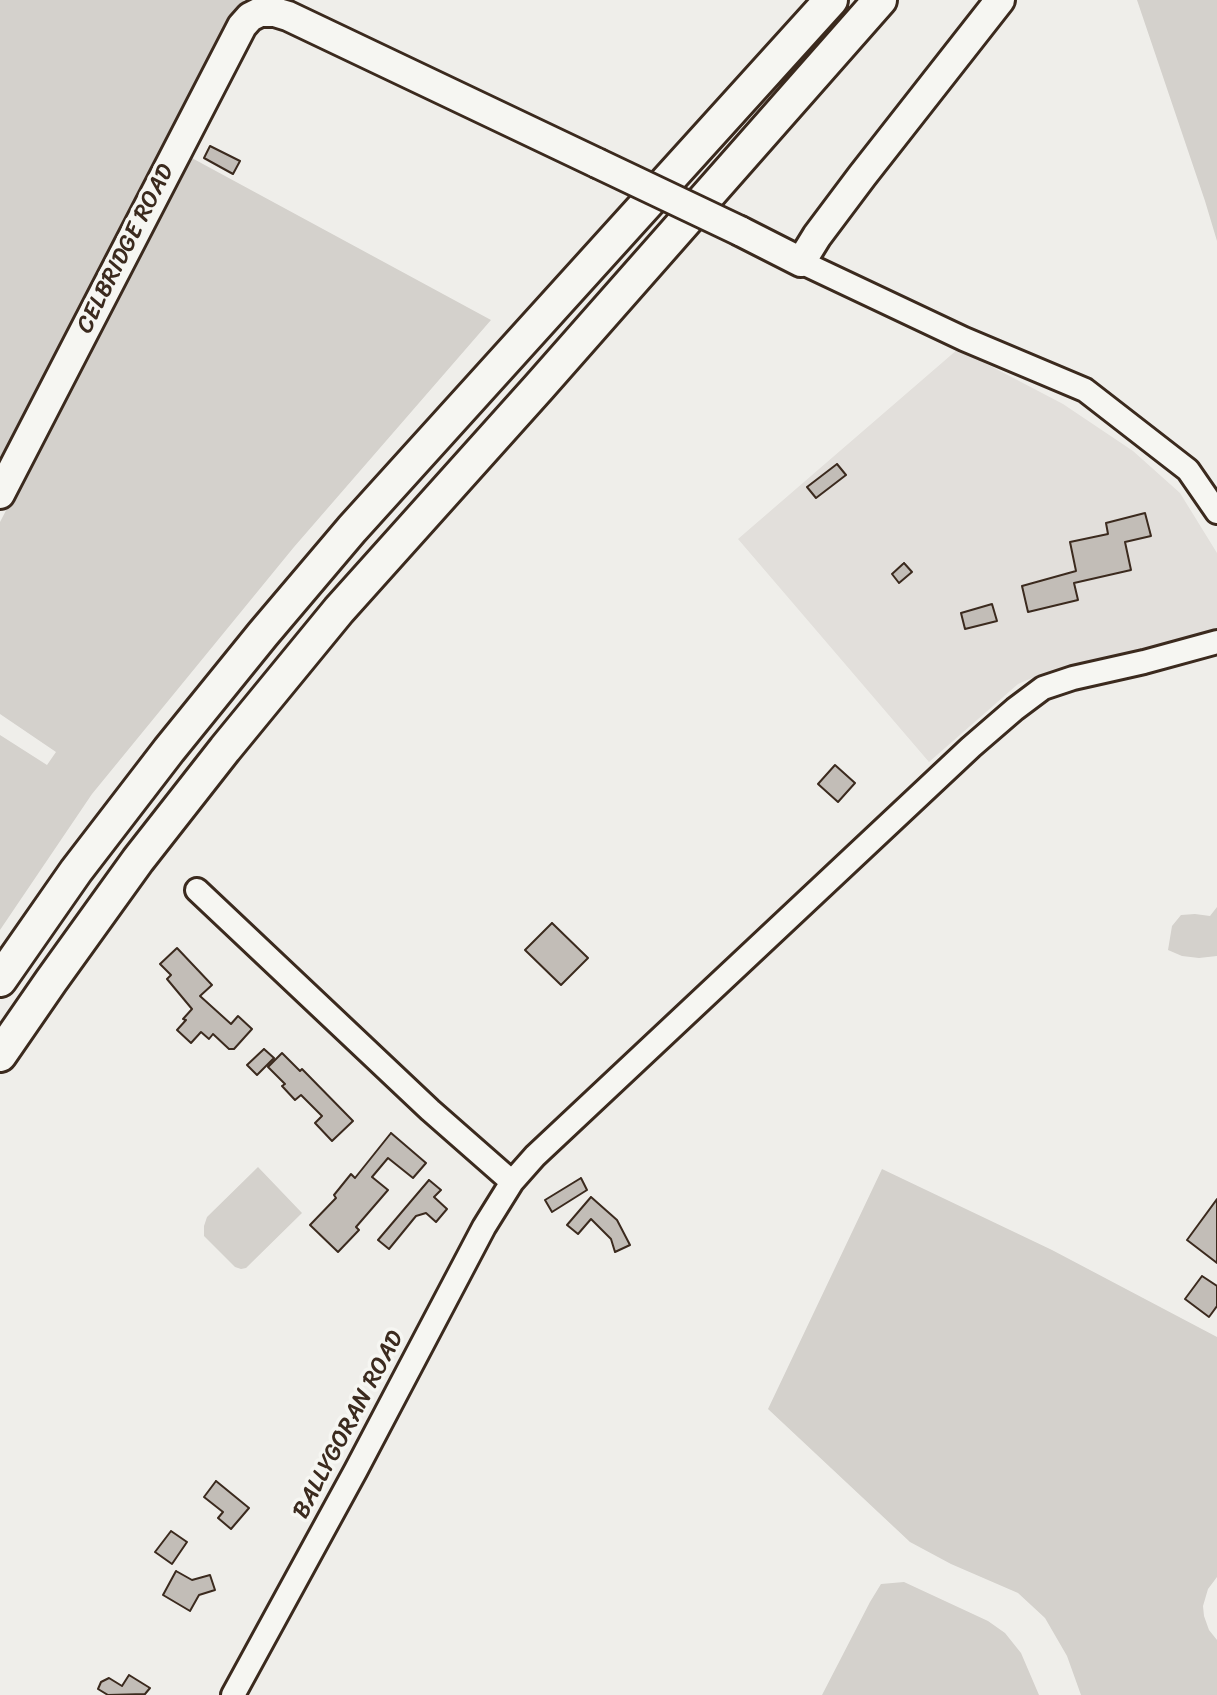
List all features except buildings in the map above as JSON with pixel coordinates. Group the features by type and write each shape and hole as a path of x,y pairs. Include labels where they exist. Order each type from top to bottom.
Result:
{"highway":[{"path":"0,980 76,871 150,774 332,552 831,0"},
{"path":"0,1055 138,860 339,610 880,0"}],"main road":[{"path":"260,6 288,16 801,262 827,222 1000,0"},
{"name":"CELBRIDGE ROAD","path":"0,494 242,26 260,6"}],"street":[{"path":"801,262 964,339 1085,390 1188,470 1217,512"},
{"name":"BALLYGORAN ROAD","path":"233,1695 474,1245 512,1182 556,1136 1015,709 1043,688 1058,683 1217,642"},
{"path":"197,890 430,1110 512,1182"}],"shaded area":[{"path":"0,0 244,0 0,478"},
{"path":"1137,0 1217,0 1217,241 1205,201"},
{"path":"190,157 491,320 294,547 92,794 0,930 0,735 47,765 56,752 0,714 0,522"},
{"path":"958,349 1063,404 1133,451 1180,493 1217,553 1217,629 1039,675 1018,684 929,762 738,539"},
{"path":"1217,907 1217,956 1182,956 1168,950 1172,926 1181,915 1210,916"},
{"path":"258,1167 302,1213 246,1268 241,1269 235,1267 204,1236 204,1226 207,1217"},
{"path":"882,1169 1052,1250 1217,1337 1217,1577 1208,1589 1203,1606 1209,1630 1217,1640 1217,1695 1081,1695 1067,1656 1045,1618 1018,1593 910,1542 768,1409"},
{"path":"904,1582 988,1621 1005,1633 1021,1653 1039,1695 822,1695 881,1584"}]}
